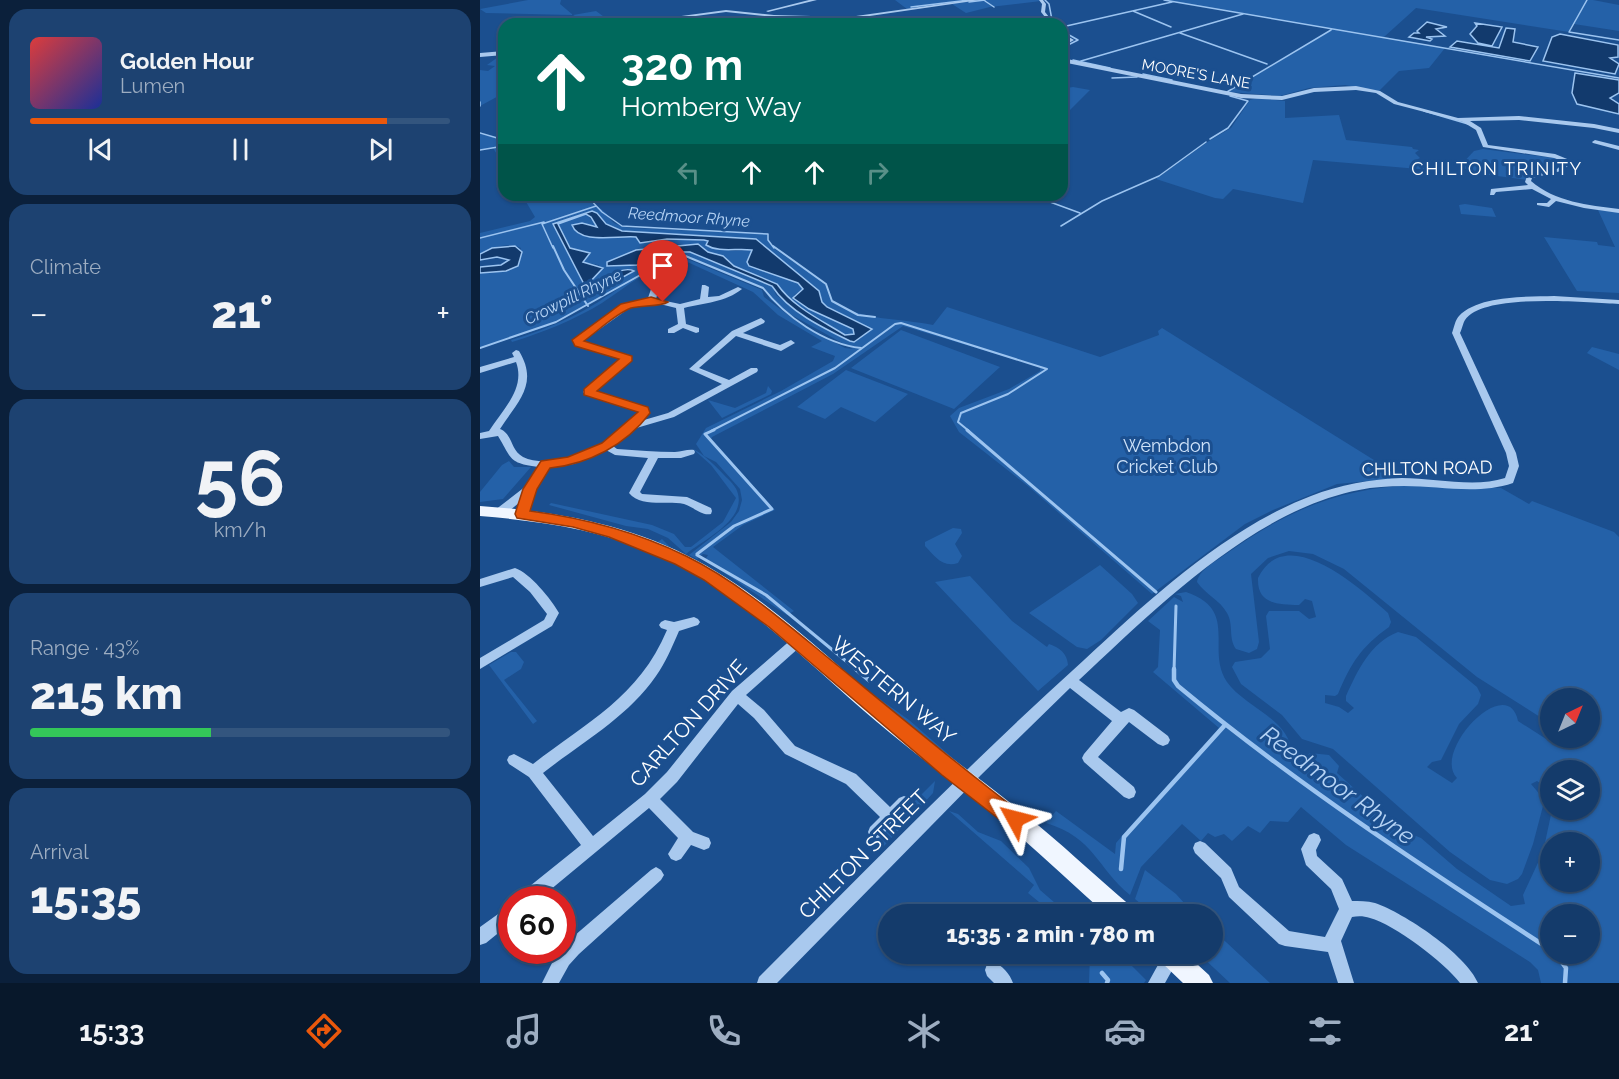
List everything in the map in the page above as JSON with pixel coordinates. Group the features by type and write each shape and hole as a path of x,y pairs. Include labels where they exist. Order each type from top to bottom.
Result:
{"main road":[{"name":"WESTERN WAY","path":"480,511 522,514 573,522 613,533 671,555 702,572 753,606 1068,864 1112,904"},
{"path":"1179,964 1198,982"}],"street":[{"path":"759,14 815,0"},
{"path":"668,18 719,11 849,18 978,0"},
{"path":"1041,0 1046,18"},
{"path":"480,55 498,54"},
{"name":"MOORE'S LANE","path":"1068,61 1245,97 1282,98 1314,90 1356,88 1384,94 1396,103 1464,120"},
{"path":"1464,120 1486,117 1519,118 1619,131"},
{"path":"1464,120 1479,129 1485,146 1560,157 1570,162 1559,170 1529,177 1528,181 1533,187 1588,207 1619,211"},
{"path":"1594,142 1619,148"},
{"path":"1492,194 1493,190 1533,187"},
{"path":"1539,204 1550,205 1556,197"},
{"path":"651,300 656,285"},
{"path":"704,300 705,287"},
{"path":"658,418 644,410 588,392 627,358 578,342 625,306 651,300 680,307 721,298 738,289"},
{"name":"CHILTON ROAD","path":"1069,680 1151,607 1251,529 1299,505 1335,491 1364,486 1410,482 1494,485 1509,480 1514,466 1511,453 1479,378 1457,337 1456,326 1473,310 1505,300 1619,302"},
{"path":"680,307 682,325"},
{"path":"728,383 693,369 735,333 761,321"},
{"path":"671,331 682,325 696,330"},
{"path":"735,333 781,348 791,343"},
{"path":"480,370 517,355 525,373 521,392 493,432"},
{"path":"630,427 679,411 728,383 756,371"},
{"path":"480,436 493,432 504,435 512,455 519,460 546,464 570,462 607,446 642,416 644,410"},
{"path":"607,446 615,453 681,455 690,452"},
{"path":"655,455 630,493 640,498 687,501 707,511"},
{"path":"522,514 530,489 546,464"},
{"path":"499,513 530,489"},
{"path":"480,583 491,581 508,572 520,574 553,613 552,619 536,631 480,664"},
{"path":"534,772 627,702 642,687 663,657 669,626 694,622"},
{"name":"CARLTON DRIVE","path":"543,886 650,800 672,777 737,695 797,642"},
{"path":"1069,680 1121,720"},
{"name":"CHILTON STREET","path":"765,983 965,780 1069,680"},
{"path":"737,695 759,714 790,750 851,779 890,816"},
{"path":"1129,792 1089,758 1121,720 1129,714 1163,740"},
{"path":"514,760 534,772 592,847"},
{"path":"650,800 688,837 704,843"},
{"path":"875,832 904,803"},
{"path":"676,854 688,837"},
{"path":"1200,848 1226,873 1234,892 1285,938 1327,945 1333,941 1347,909 1337,884 1311,860 1308,849 1314,840"},
{"path":"550,983 563,958 656,875"},
{"path":"1347,909 1378,912 1451,961 1465,973 1470,983"},
{"path":"480,937 498,923"},
{"path":"1333,941 1346,983"},
{"path":"1156,983 1166,964"},
{"path":"993,970 1005,983"}],"green space":[{"path":"528,0 561,0 560,4 573,15 486,13 480,9"},
{"path":"895,0 1041,1 990,7 966,13 952,4 907,9"},
{"path":"1164,0 1593,0 1619,5 1619,31 1574,24 1569,32 1416,8 1384,37 1445,48 1429,68 1399,71 1379,91 1345,85 1309,88 1280,96 1229,92 1332,29"},
{"path":"596,11 606,18 578,18 573,15"},
{"path":"498,57 498,96 480,106 480,70 488,71 495,66 487,65"},
{"path":"1068,88 1090,90 1068,112"},
{"path":"1257,98 1285,101 1285,118 1339,115 1346,140 1412,147 1419,150 1415,153 1420,158 1418,159 1424,162 1423,166 1454,172 1313,160 1303,203 1233,189 1223,199 1215,198 1156,179 1231,128 1250,100"},
{"path":"480,134 498,138 498,156 493,148 480,150"},
{"path":"1483,149 1555,158 1549,169 1553,170 1525,176 1528,180 1482,174 1459,167 1474,151"},
{"name":"Wembdon Cricket Club","path":"526,201 589,201 614,222 630,228 768,234 768,240 776,250 826,284 832,301 855,312 868,316 933,325 947,307 1100,357 1159,335 1158,331 1162,328 1390,470 1382,473 1392,479 1337,484 1273,510 1245,524 1152,594 1029,487 959,432 950,416 959,408 1009,389 1040,371 1040,367 903,326 833,374 711,439 775,510 743,525 713,547 794,611 787,615 705,560 708,555 703,554 697,559 689,555 731,522 739,511 742,500 740,489 716,462 704,456 696,444 706,428 781,391 833,361 835,356 811,347 822,341 778,315 753,292 683,260 651,271 602,303 558,325 512,342 511,340 540,330 570,318 623,285 546,327 480,348 480,273 515,268 521,248 511,245 500,246 480,254 480,233 530,221 535,217","holes":["587,212 622,231 756,239 827,307 872,329 855,342 806,316 776,295 772,286 690,252 674,252 646,263 610,267 607,262 636,250 698,244 707,252 723,256 734,266 777,284 791,300 845,335 854,334 853,329 798,302 794,295 803,289 798,283 749,266 747,262 752,250 731,251 709,246 707,241 667,239 644,242 637,241 639,238 631,237 586,236 572,227 582,223 597,226 586,214 558,224 570,248 584,251 583,262 599,265 600,271 588,284 597,287 607,282 594,293 587,289 553,224","678,256 687,256 763,288 770,299 788,313 853,349 845,348 799,323 764,297 762,290 685,258 675,258 653,269"]},
{"path":"1459,205 1492,208 1496,217 1461,214"},
{"path":"1598,210 1619,212 1619,293 1577,291 1544,237 1597,242 1598,245 1615,247"},
{"path":"901,330 1000,367 954,409 851,368"},
{"path":"1592,347 1619,354 1619,370 1587,353"},
{"path":"846,370 908,394 875,422 841,407 825,419 797,407"},
{"path":"768,386 772,391 771,394 722,418 708,400 735,408 766,393"},
{"path":"693,449 709,460 732,484 737,491 738,504 735,513 721,529 686,554 668,538 648,529 626,526 549,505 551,503 652,525 674,534 685,547 691,547 723,522 736,498 711,465"},
{"path":"509,461 514,467 531,467 503,499 480,502 480,492 502,465"},
{"path":"1418,485 1501,488 1529,504 1532,501 1614,532 1619,537 1619,983 1541,983 1538,970 1530,962 1346,845 1301,807 1288,822 1270,821 1260,833 1248,826 1232,841 1224,834 1215,837 1208,833 1201,841 1182,824 1141,867 1130,895 1085,845 1062,829 1046,823 1056,811 1115,854 1116,843 1219,728 1153,672 1158,667 1160,630 1148,621 1174,597 1183,602 1181,596 1175,594 1186,592 1202,600 1212,609 1217,620 1221,670 1227,682 1277,724 1290,744 1291,757 1300,762 1310,753 1329,755 1339,766 1337,773 1406,835 1411,834 1421,838 1457,869 1511,906 1525,904 1523,895 1540,858 1540,892 1600,892 1600,832 1547,832 1550,820 1600,820 1600,760 1540,760 1540,783 1537,781 1531,784 1540,795 1540,817 1533,844 1522,874 1518,879 1507,884 1490,880 1450,852 1333,749 1302,739 1282,715 1241,684 1232,667 1235,662 1261,658 1270,649 1266,616 1269,611 1299,611 1309,619 1316,617 1312,601 1305,599 1299,605 1277,603 1265,598 1259,587 1258,578 1271,562 1286,556 1305,558 1324,565 1361,590 1388,613 1391,622 1389,627 1358,656 1338,694 1325,695 1325,703 1339,707 1348,713 1354,708 1346,701 1346,696 1360,667 1372,650 1398,632 1416,637 1477,687 1481,695 1478,704 1459,724 1441,760 1432,762 1427,767 1452,783 1457,778 1452,766 1454,751 1462,735 1487,710 1501,705 1511,708 1518,721 1540,735 1540,748 1600,748 1600,688 1540,688 1540,717 1477,677 1344,569 1313,554 1289,551 1268,558 1251,574 1259,642 1257,649 1249,653 1236,649 1227,613 1197,582 1204,570 1249,538 1294,513 1340,496 1365,490"},
{"path":"953,528 961,529 962,533 955,544 962,556 958,563 948,564 936,557 925,546 925,542"},
{"path":"662,539 676,553 909,720 955,760 953,762 885,707 663,548 658,542"},
{"path":"1100,565 1132,594 1138,603 1101,640 1087,649 1077,647 1029,613"},
{"path":"970,576 1012,621 1047,647 1049,644 1060,649 1064,654 1068,665 1038,691 935,582"},
{"path":"511,652 516,652 524,662 521,669 504,680 537,721 533,724 489,665"},
{"path":"935,781 933,793 884,846 877,839"},
{"path":"949,811 958,814 978,832 1001,841 1029,868 1040,890 1056,904 1042,904 1028,893 1034,885"},
{"path":"1145,870 1185,904 1141,904 1135,899"},
{"path":"1223,939 1270,983 1230,983 1210,964 1223,964"},
{"path":"1090,964 1130,964 1146,980 1144,983 1089,983"}],"shaded area":[{"path":"1427,22 1447,27 1436,29 1445,36 1426,37 1432,39 1430,41 1409,37 1414,33 1419,33 1417,31"},
{"path":"1475,23 1502,27 1492,46 1478,43 1470,34 1477,26"},
{"path":"1506,28 1515,29 1513,42 1538,47 1530,61 1450,47 1457,41 1499,48"},
{"path":"1560,34 1618,45 1618,57 1610,58 1619,64 1615,74 1543,61 1552,37"},
{"path":"1575,73 1619,80 1619,93 1610,98 1619,104 1619,114 1577,104 1572,93"},
{"path":"592,211 597,213 606,224 622,231 756,239 819,291 822,302 827,307 872,329 854,342 850,341 797,311 772,286 690,252 674,252 637,265 607,266 607,262 636,250 698,244 708,252 723,256 734,266 777,284 799,306 845,335 854,334 853,329 809,309 793,298 803,289 798,283 749,266 747,262 752,250 716,249 706,245 708,241 704,240 667,239 640,243 636,237 591,237 576,231 572,225 582,223 597,227 591,217 586,214 558,224 570,248 590,253 583,262 603,268 588,284 598,287 607,282 609,276 615,273 624,270 634,271 594,293 587,290 553,224"},
{"path":"515,246 522,252 518,266 506,271 480,273 480,267 501,265 509,260 497,257 480,260 480,254 492,248"}],"waterway":[{"path":"911,7 969,0"},
{"path":"969,2 985,0"},
{"path":"1045,0 1049,4 1052,18"},
{"path":"1164,0 1619,78"},
{"path":"1587,0 1569,32 1619,40"},
{"path":"985,1 994,7"},
{"path":"1068,26 1172,2"},
{"path":"1133,11 1171,27"},
{"path":"1081,61 1243,14"},
{"path":"1227,92 1331,30"},
{"path":"1180,33 1267,64"},
{"path":"1068,34 1078,40 1068,45"},
{"path":"1073,60 1110,68"},
{"path":"1143,74 1172,80"},
{"path":"1112,78 1137,77"},
{"path":"1210,139 1228,128 1248,101 1230,96"},
{"path":"1424,111 1468,124"},
{"name":"Reedmoor Rhyne","path":"480,133 498,138"},
{"path":"1061,226 1102,201 1159,176 1206,142"},
{"path":"480,150 498,147"},
{"name":"Reedmoor Rhyne","path":"592,201 602,212 622,226 768,234 768,240 774,248"},
{"path":"1047,201 1080,213"},
{"path":"553,248 542,224 596,206"},
{"path":"480,238 544,222"},
{"path":"553,246 564,270 587,305"},
{"name":"Reedmoor Rhyne","path":"773,246 826,284 832,301 858,315 875,317"},
{"name":"Crowpill Rhyne","path":"587,305 669,259 683,255 763,288 782,309 806,327 833,341 861,348"},
{"name":"Crowpill Rhyne","path":"480,348 556,322 587,305"},
{"name":"Reedmoor Rhyne","path":"711,431 835,368 895,324 901,323 1047,369 1008,394 961,413 958,422 969,431"},
{"path":"697,554 734,526 772,509 705,434 714,430"},
{"name":"Reedmoor Rhyne","path":"967,430 1156,592"},
{"path":"697,555 766,595 858,671"},
{"name":"Reedmoor Rhyne","path":"1174,671 1176,606"},
{"path":"856,669 869,680"},
{"name":"Reedmoor Rhyne","path":"1174,671 1174,680 1178,686 1268,757 1408,856 1540,943"},
{"path":"1121,869 1124,837 1225,725"},
{"name":"Reedmoor Rhyne","path":"1563,964 1566,968 1565,983"},
{"path":"1102,973 1108,980 1107,983"}],"district":[{"name":"CHILTON TRINITY","path":"1497,168"}],"route":[{"path":"663,302 651,300 625,306 578,340 579,343 627,358 627,361 588,392 644,410 644,413 607,446 570,462 546,464 530,489 522,514 560,519 613,533 681,560 710,576 774,623 948,769 1015,819"}]}
